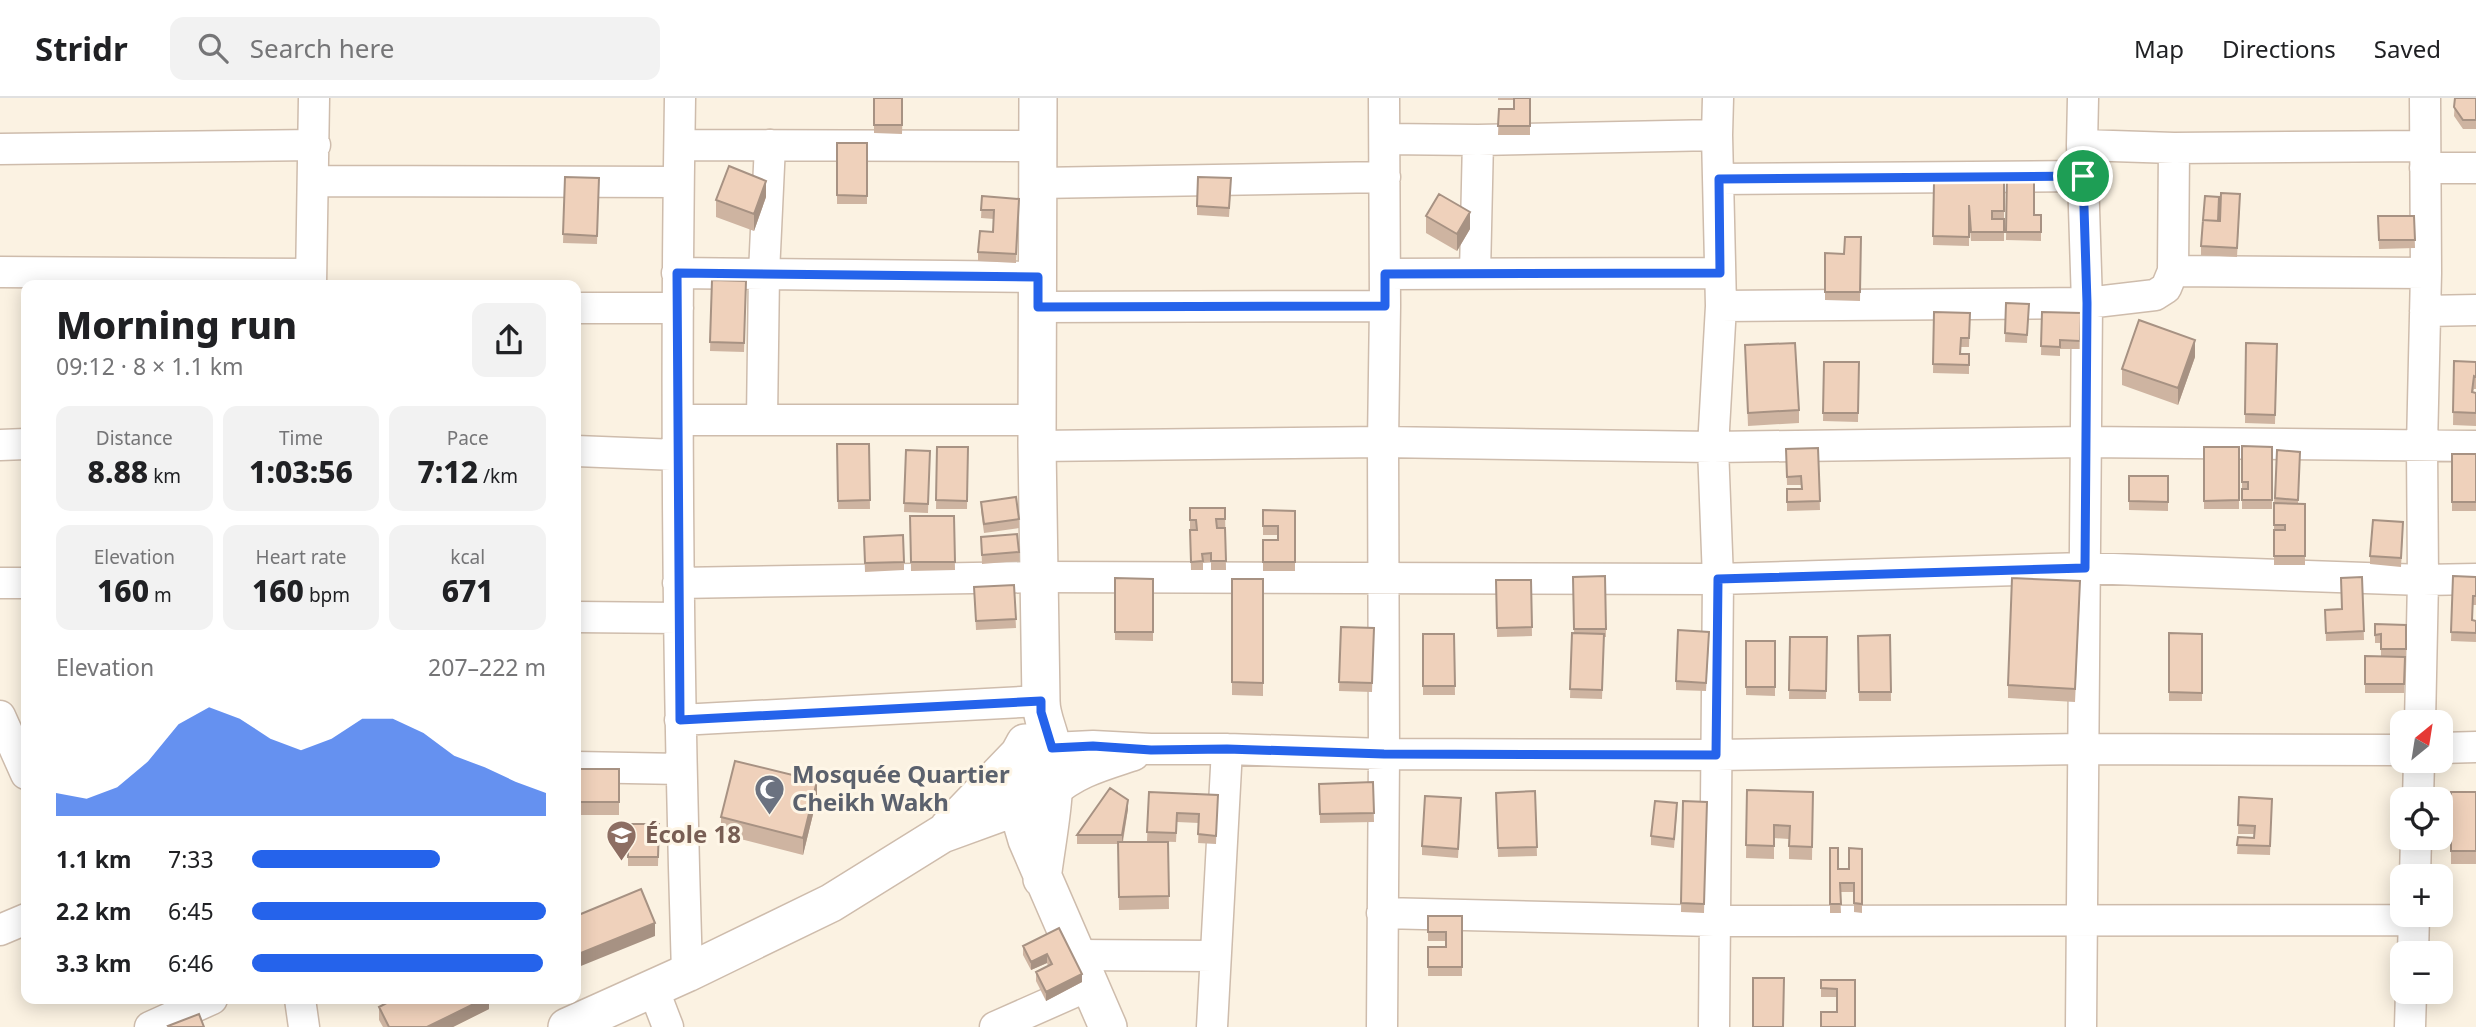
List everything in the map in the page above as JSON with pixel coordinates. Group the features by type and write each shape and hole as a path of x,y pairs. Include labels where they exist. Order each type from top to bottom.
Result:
{"street":[{"path":"0,272 311,280 314,98"},
{"path":"680,98 677,273 678,618 687,973"},
{"path":"1038,98 1041,706 1036,751 1017,806 1042,879 1108,1027"},
{"path":"1382,1027 1384,98"},
{"path":"1714,1027 1718,579 1713,447 1721,306 1718,98"},
{"path":"2081,1027 2087,303 2083,98"},
{"path":"2420,710 2426,273 2425,98"},
{"path":"1385,139 1478,140 1717,135"},
{"path":"1475,273 1478,140"},
{"path":"0,149 314,145"},
{"path":"680,145 1038,146"},
{"path":"762,419 764,273 770,145"},
{"path":"2082,145 2425,157 2476,168"},
{"path":"1721,306 2087,303 2161,293 2173,271 2174,148"},
{"path":"1719,179 2083,176"},
{"path":"1038,183 1385,177"},
{"path":"314,181 678,183"},
{"path":"2173,271 2426,273"},
{"path":"677,273 764,273 1038,292 1385,306"},
{"path":"1385,274 1720,273"},
{"path":"581,308 678,308"},
{"path":"2425,311 2476,310"},
{"path":"678,420 762,419 1038,433 1713,447 2086,442 2476,446"},
{"path":"0,445 21,444"},
{"path":"581,451 677,455"},
{"path":"678,583 1039,577 1718,579 2085,568 2423,580 2476,579"},
{"path":"0,583 21,583"},
{"path":"581,617 678,618"},
{"path":"680,720 1041,706"},
{"path":"21,714 0,715 21,763"},
{"path":"567,1027 687,973 831,903 942,834 1036,751 1093,746 1151,750 1227,749 1384,754 1716,755 2082,749 2390,750"},
{"path":"2454,748 2476,747"},
{"path":"1212,1027 1227,749"},
{"path":"942,834 1052,794 1066,780 1081,773 1151,750"},
{"path":"1036,751 1052,794 1042,879"},
{"path":"581,767 681,769"},
{"path":"1382,913 1714,921 2390,917"},
{"path":"0,930 21,921"},
{"path":"995,1027 1083,970 1214,956"},
{"path":"653,988 668,1027"},
{"path":"150,1027 201,1004"},
{"path":"301,1004 304,1027"},
{"path":"2410,1027 2411,1004"}],"building":[{"path":"874,98 902,98 902,125 874,125"},
{"path":"1514,98 1530,98 1530,126 1498,126 1499,109 1514,109"},
{"path":"2455,98 2476,98 2476,120 2463,120 2454,107"},
{"path":"837,143 867,143 867,196 837,195"},
{"path":"729,166 766,181 754,214 716,200"},
{"path":"1970,176 2004,176 2004,211 1992,211 1992,219 2004,219 2004,232 1971,232 1969,205 1969,237 1933,236 1934,182 1970,182"},
{"path":"2007,176 2034,177 2034,215 2041,215 2041,232 2006,232"},
{"path":"565,177 599,178 597,236 563,234"},
{"path":"1198,177 1231,178 1229,208 1197,206"},
{"path":"2221,193 2240,194 2237,248 2201,246 2203,220 2220,221"},
{"path":"1439,194 1470,212 1457,234 1426,216"},
{"path":"982,196 1019,199 1016,254 978,252 980,231 993,232 994,210 981,210"},
{"path":"2205,196 2219,197 2218,221 2203,220"},
{"path":"2378,216 2414,216 2415,240 2379,240"},
{"path":"1845,237 1861,237 1860,292 1825,292 1825,253 1844,254"},
{"path":"712,280 746,281 744,343 710,342"},
{"path":"2006,303 2029,304 2027,335 2005,333"},
{"path":"1934,312 1970,313 1969,338 1961,338 1960,354 1969,354 1969,365 1933,364"},
{"path":"2042,312 2081,313 2080,341 2060,340 2060,347 2041,346"},
{"path":"2139,320 2195,340 2178,388 2122,369"},
{"path":"1795,343 1799,410 1748,413 1745,345"},
{"path":"2246,343 2277,344 2275,415 2245,414"},
{"path":"2454,361 2476,362 2472,392 2476,393 2476,413 2453,412"},
{"path":"1824,362 1859,362 1858,413 1823,413"},
{"path":"837,444 869,444 870,500 838,501"},
{"path":"2242,446 2272,447 2272,500 2242,500 2242,489 2248,489 2248,482 2242,482"},
{"path":"937,447 968,447 967,501 936,500"},
{"path":"2204,447 2239,447 2239,500 2204,501"},
{"path":"1818,448 1820,501 1787,502 1787,489 1802,489 1801,476 1787,477 1786,449"},
{"path":"906,450 930,451 928,504 904,503"},
{"path":"2277,450 2300,452 2298,500 2275,498"},
{"path":"2452,454 2476,454 2476,502 2452,502"},
{"path":"2129,476 2168,476 2168,502 2129,501"},
{"path":"1016,497 1019,519 984,524 981,502"},
{"path":"2274,503 2305,504 2305,556 2274,556 2274,530 2285,530 2285,525 2274,525"},
{"path":"1190,508 1225,508 1225,519 1216,519 1217,528 1225,528 1226,561 1211,561 1211,553 1202,554 1203,561 1191,562 1190,530 1197,530 1196,520 1190,520"},
{"path":"1263,510 1295,511 1295,562 1263,562 1263,540 1278,540 1278,526 1263,526"},
{"path":"910,516 954,516 955,562 911,562"},
{"path":"2373,520 2403,522 2401,558 2370,556"},
{"path":"1017,534 1019,552 982,555 981,537"},
{"path":"903,535 904,562 865,563 864,537"},
{"path":"1605,576 1606,629 1574,629 1573,577"},
{"path":"2453,576 2476,577 2472,620 2476,621 2476,633 2451,632"},
{"path":"2362,577 2364,631 2326,633 2325,610 2342,609 2341,578"},
{"path":"1115,578 1153,579 1153,632 1115,632"},
{"path":"2012,578 2080,581 2075,689 2008,685"},
{"path":"1232,579 1263,579 1263,683 1232,682"},
{"path":"1496,580 1531,580 1532,627 1497,628"},
{"path":"1014,585 1016,619 976,621 974,587"},
{"path":"2375,624 2406,625 2406,649 2381,649 2381,634 2375,635"},
{"path":"1341,627 1374,628 1372,683 1339,682"},
{"path":"1678,630 1709,632 1706,683 1676,681"},
{"path":"1572,633 1604,634 1602,690 1570,689"},
{"path":"2169,633 2202,634 2202,693 2169,692"},
{"path":"1423,634 1454,634 1455,686 1423,686"},
{"path":"1890,635 1891,692 1859,692 1858,636"},
{"path":"1790,637 1827,637 1826,691 1789,690"},
{"path":"1746,641 1775,641 1775,687 1746,687"},
{"path":"2365,656 2405,657 2404,684 2365,684"},
{"name":"Mosquée Quartier Cheikh Wakh","path":"735,761 817,781 803,838 721,817"},
{"path":"581,769 619,769 619,802 581,802"},
{"path":"1373,782 1374,813 1320,814 1319,784"},
{"path":"1110,788 1128,800 1122,835 1077,835"},
{"path":"1747,790 1813,792 1812,847 1789,846 1790,826 1774,825 1774,846 1746,845"},
{"path":"1535,791 1537,847 1498,848 1496,793"},
{"path":"1149,792 1218,795 1216,836 1198,834 1199,814 1177,813 1176,833 1147,832"},
{"path":"2453,792 2476,792 2476,851 2451,851"},
{"path":"1425,796 1461,798 1458,849 1422,846"},
{"path":"2239,797 2272,799 2270,846 2237,845 2238,837 2254,838 2255,826 2238,825"},
{"path":"1655,801 1677,803 1674,839 1651,836"},
{"path":"1683,801 1707,802 1704,904 1681,903"},
{"path":"628,824 659,824 658,857 628,857"},
{"path":"1118,842 1168,842 1169,896 1119,897"},
{"path":"1830,848 1838,848 1838,869 1849,869 1849,848 1862,849 1862,904 1854,903 1854,883 1840,883 1841,904 1830,904"},
{"path":"641,889 655,923 581,953 581,914"},
{"path":"1428,916 1462,916 1462,967 1428,967 1428,947 1446,947 1446,932 1428,932"},
{"path":"1059,928 1082,974 1046,992 1036,972 1052,964 1047,954 1031,962 1023,946"},
{"path":"1753,978 1784,978 1783,1027 1753,1027"},
{"path":"1821,980 1855,980 1855,1027 1821,1027 1821,1012 1837,1012 1837,989 1821,988"},
{"path":"385,1004 474,1004 427,1027 389,1027 379,1007"},
{"path":"199,1014 204,1027 168,1026"}],"place":[{"name":"Mosquée Quartier Cheikh Wakh","path":"769,816"},
{"name":"École 18","path":"622,862"}],"route":[{"path":"2083,176 2087,303 2085,568 1718,579 1716,755 1384,754 1227,749 1151,750 1093,746 1052,748 1041,712 1041,701 680,720 677,273 1038,277 1038,307 1385,306 1385,274 1720,273 1719,179 2083,176"}]}
